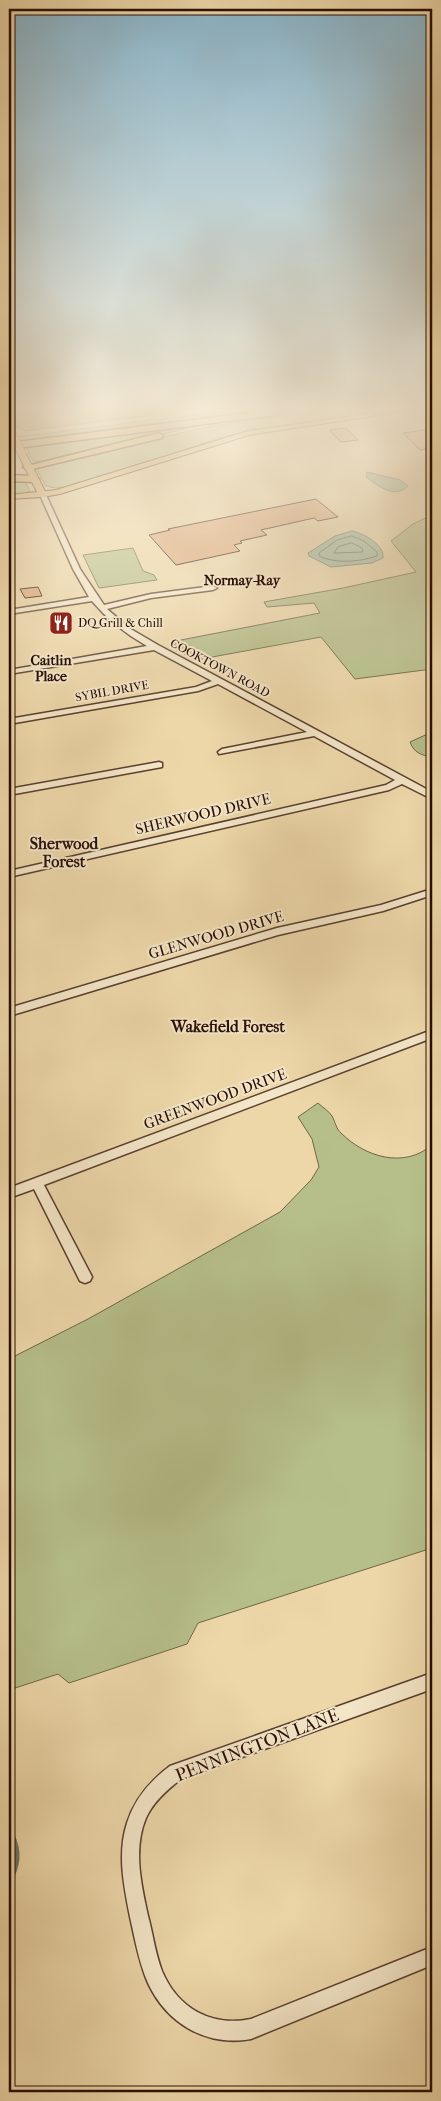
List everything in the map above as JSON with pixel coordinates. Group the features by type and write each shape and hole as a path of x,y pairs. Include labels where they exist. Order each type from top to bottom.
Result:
{"street":[{"name":"COOKTOWN ROAD","path":"50,510 94,598 101,608 122,627 155,647 432,796"},
{"path":"101,608 145,597 213,588"},
{"path":"9,612 94,598"},
{"path":"9,672 155,647"},
{"name":"SYBIL DRIVE","path":"9,722 201,688 218,681"},
{"path":"222,752 316,733"},
{"path":"9,792 159,765"},
{"name":"SHERWOOD DRIVE","path":"9,874 388,787 402,780"},
{"name":"GLENWOOD DRIVE","path":"9,1012 277,932 383,908 432,892"},
{"name":"GREENWOOD DRIVE","path":"9,1193 432,1034"},
{"path":"37,1183 84,1277"},
{"name":"PENNINGTON LANE","path":"432,1681 176,1772 161,1783 151,1794 135,1825 130,1848 130,1872 150,1962 157,1983 166,1999 204,2027 221,2032 250,2029 432,1956"}],"green space":[{"path":"432,515 432,604 428,605 432,610 432,669 355,679 321,637 196,660 171,647 181,640 320,613 314,603 267,607 264,602 343,588 416,572 391,541 413,524"},
{"path":"133,548 143,571 154,575 157,580 99,588 83,555"},
{"path":"432,732 432,757 418,753 410,742"},
{"path":"318,1103 331,1114 341,1133 361,1148 373,1154 397,1158 409,1157 432,1145 432,1548 198,1623 187,1644 69,1683 58,1674 9,1690 9,1359 88,1319 280,1212 311,1180 319,1167 312,1139 298,1117"}],"water":[{"path":"352,531 362,534 377,544 383,553 383,558 372,563 331,567 309,556 308,553 335,536"}],"building":[{"path":"262,510 330,510 338,517 318,521 314,518 261,530 267,535 240,541 242,543 234,545 240,551 176,565 149,535 170,530 168,529"},
{"path":"38,587 42,596 25,598 20,589"}],"waterway":[{"path":"9,1835 12,1835 15,1841 17,1853 16,1865 9,1882"}],"place":[{"name":"DQ Grill & Chill","path":"61,623"}],"district":[{"name":"Normay-Ray","path":"242,580"},
{"name":"Caitlin Place","path":"51,668"},
{"name":"Sherwood Forest","path":"64,852"},
{"name":"Wakefield Forest","path":"228,1026"}]}
